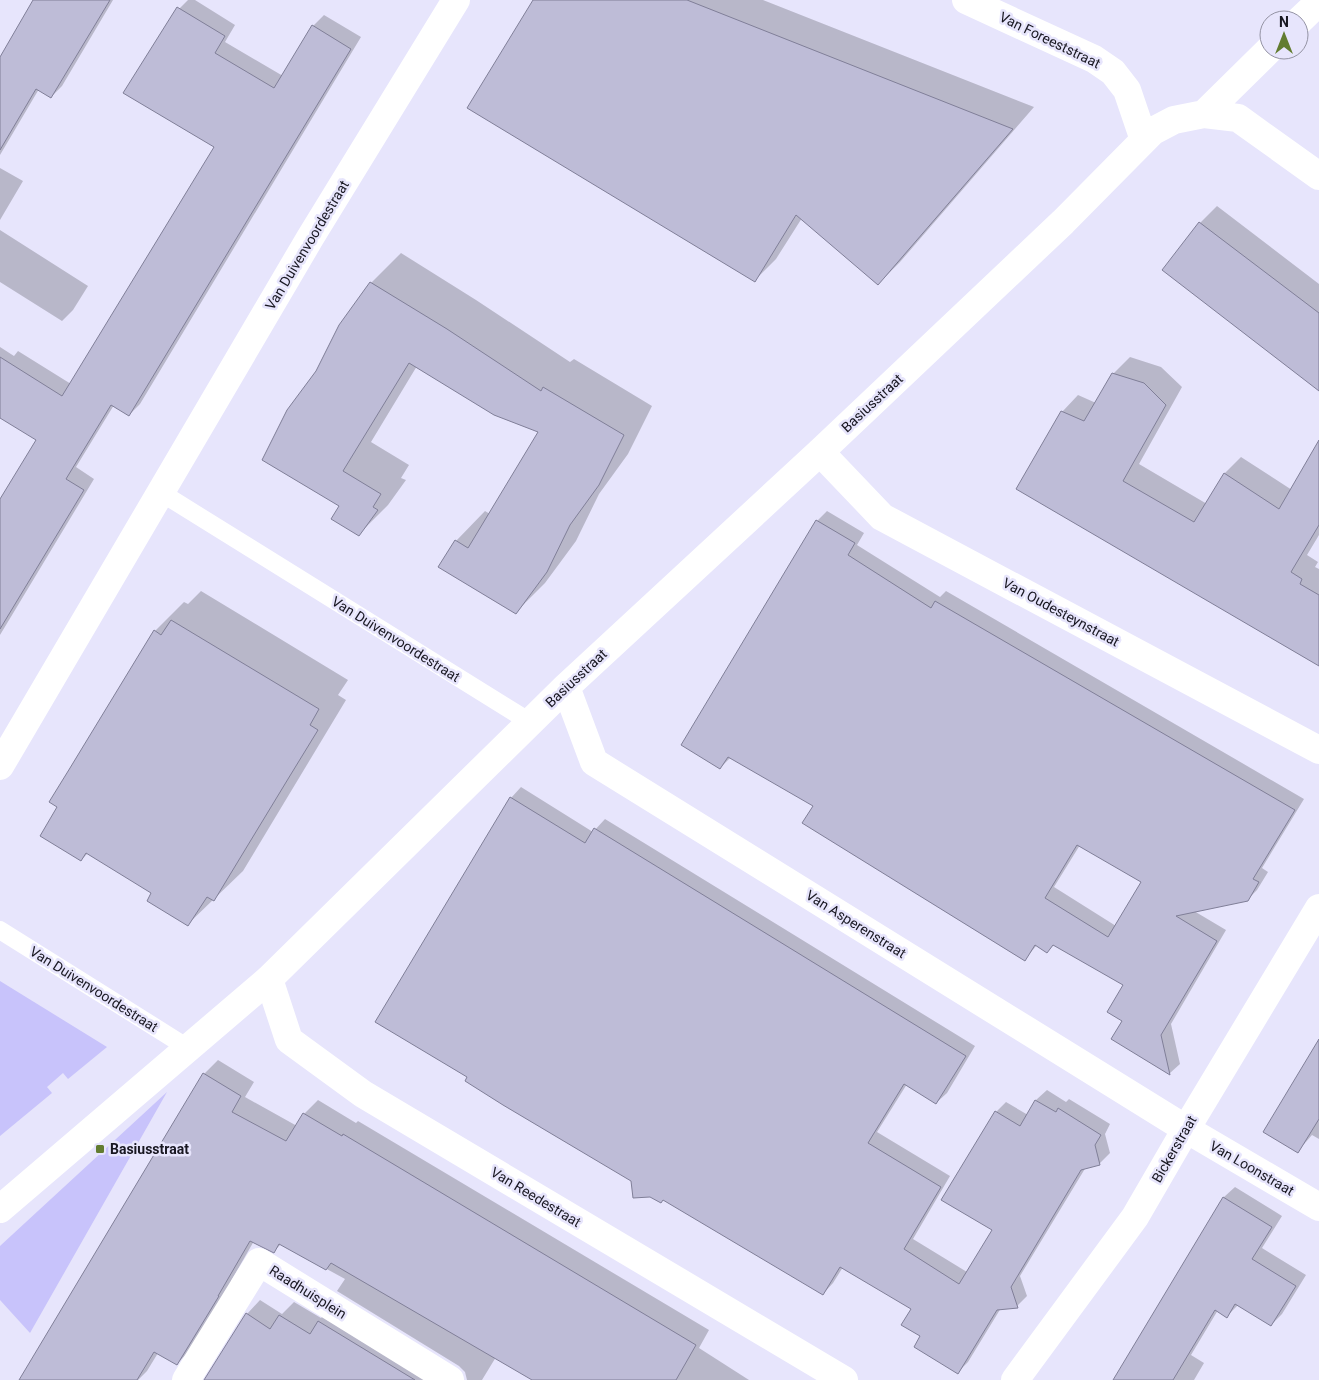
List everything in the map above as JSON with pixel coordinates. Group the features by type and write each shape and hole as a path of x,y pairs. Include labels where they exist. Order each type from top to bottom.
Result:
{"street":[{"name":"Van Duivenvoordestraat","path":"0,766 310,238 456,0"},
{"name":"Van Foreeststraat","path":"966,0 1094,58 1113,72 1127,90 1144,140"},
{"path":"1309,12 1319,2"},
{"path":"1204,114 1259,60"},
{"path":"1144,140 1153,131 1174,120 1204,114 1238,118 1319,176"},
{"name":"Basiusstraat","path":"0,1209 268,979 566,687 820,452 1063,222 1144,140"},
{"name":"Van Oudesteynstraat","path":"820,452 882,517 1319,750"},
{"name":"Van Asperenstraat","path":"566,687 594,762 1186,1129"},
{"name":"Bickerstraat","path":"1015,1380 1134,1217 1319,908"},
{"name":"Van Reedestraat","path":"268,979 289,1040 363,1094 844,1380"},
{"name":"Van Loonstraat","path":"1186,1129 1319,1207"},
{"name":"Raadhuisplein","path":"186,1380 260,1262 450,1380"}],"lane":[{"name":"Van Duivenvoordestraat","path":"160,492 530,722"},
{"name":"Van Duivenvoordestraat","path":"0,930 188,1048"}],"shaded area":[{"path":"0,981 107,1047 68,1079 63,1073 47,1087 52,1093 0,1136"},
{"path":"167,1092 30,1333 0,1300 0,1246"}],"building":[{"path":"33,0 110,0 51,98 36,89 0,150 0,57"},
{"path":"533,0 687,0 1013,129 878,285 796,215 755,282 467,108"},
{"path":"177,7 225,36 215,53 274,88 312,25 351,49 129,416 111,405 66,479 84,490 0,629 0,499 36,440 0,418 0,357 62,396 214,147 123,93"},
{"path":"1199,222 1319,313 1319,391 1162,270"},
{"path":"370,282 447,329 541,391 543,387 624,435 599,485 570,525 547,572 516,614 438,567 455,540 468,548 538,432 494,415 409,363 343,471 381,494 373,507 378,510 359,536 331,519 339,506 262,460 287,410 316,371 339,325"},
{"path":"1112,373 1144,383 1166,405 1123,481 1194,522 1224,473 1279,509 1319,440 1319,525 1291,572 1302,579 1300,584 1319,595 1319,666 1016,489 1061,411 1084,421"},
{"path":"816,520 855,543 848,555 931,608 935,601 1295,810 1253,879 1259,882 1248,901 1176,916 1217,941 1161,1035 1170,1075 1111,1039 1122,1021 1107,1012 1123,985 1053,945 1047,953 1035,945 1025,961 802,823 813,806 728,757 720,769 681,745","holes":["1077,845 1141,882 1108,937 1045,898"]},
{"path":"171,620 319,709 310,725 318,730 214,901 207,897 188,926 147,901 151,893 86,853 81,861 40,836 57,807 49,802 154,630 161,635"},
{"path":"510,797 585,843 594,828 966,1056 936,1104 904,1084 868,1143 941,1187 904,1249 959,1284 992,1230 941,1200 995,1111 1020,1126 1035,1100 1056,1112 1058,1108 1101,1135 1095,1145 1100,1165 1081,1170 1011,1287 1018,1308 997,1310 958,1374 914,1347 920,1336 901,1325 911,1309 840,1267 823,1295 663,1200 661,1203 650,1197 633,1198 631,1181 503,1105 465,1081 467,1077 375,1022"},
{"path":"1319,1039 1319,1119 1298,1153 1263,1132"},
{"path":"203,1073 241,1096 232,1112 286,1141 303,1113 342,1136 343,1134 696,1345 676,1380 532,1380 331,1263 326,1270 279,1244 274,1253 250,1241 177,1365 154,1352 137,1380 19,1380"},
{"path":"1223,1197 1272,1227 1252,1259 1296,1286 1271,1326 1235,1304 1227,1318 1215,1310 1173,1380 1113,1380"},
{"path":"246,1313 270,1329 279,1315 310,1334 318,1321 415,1380 204,1380"}],"place":[{"name":"Basiusstraat","path":"100,1149"}]}
